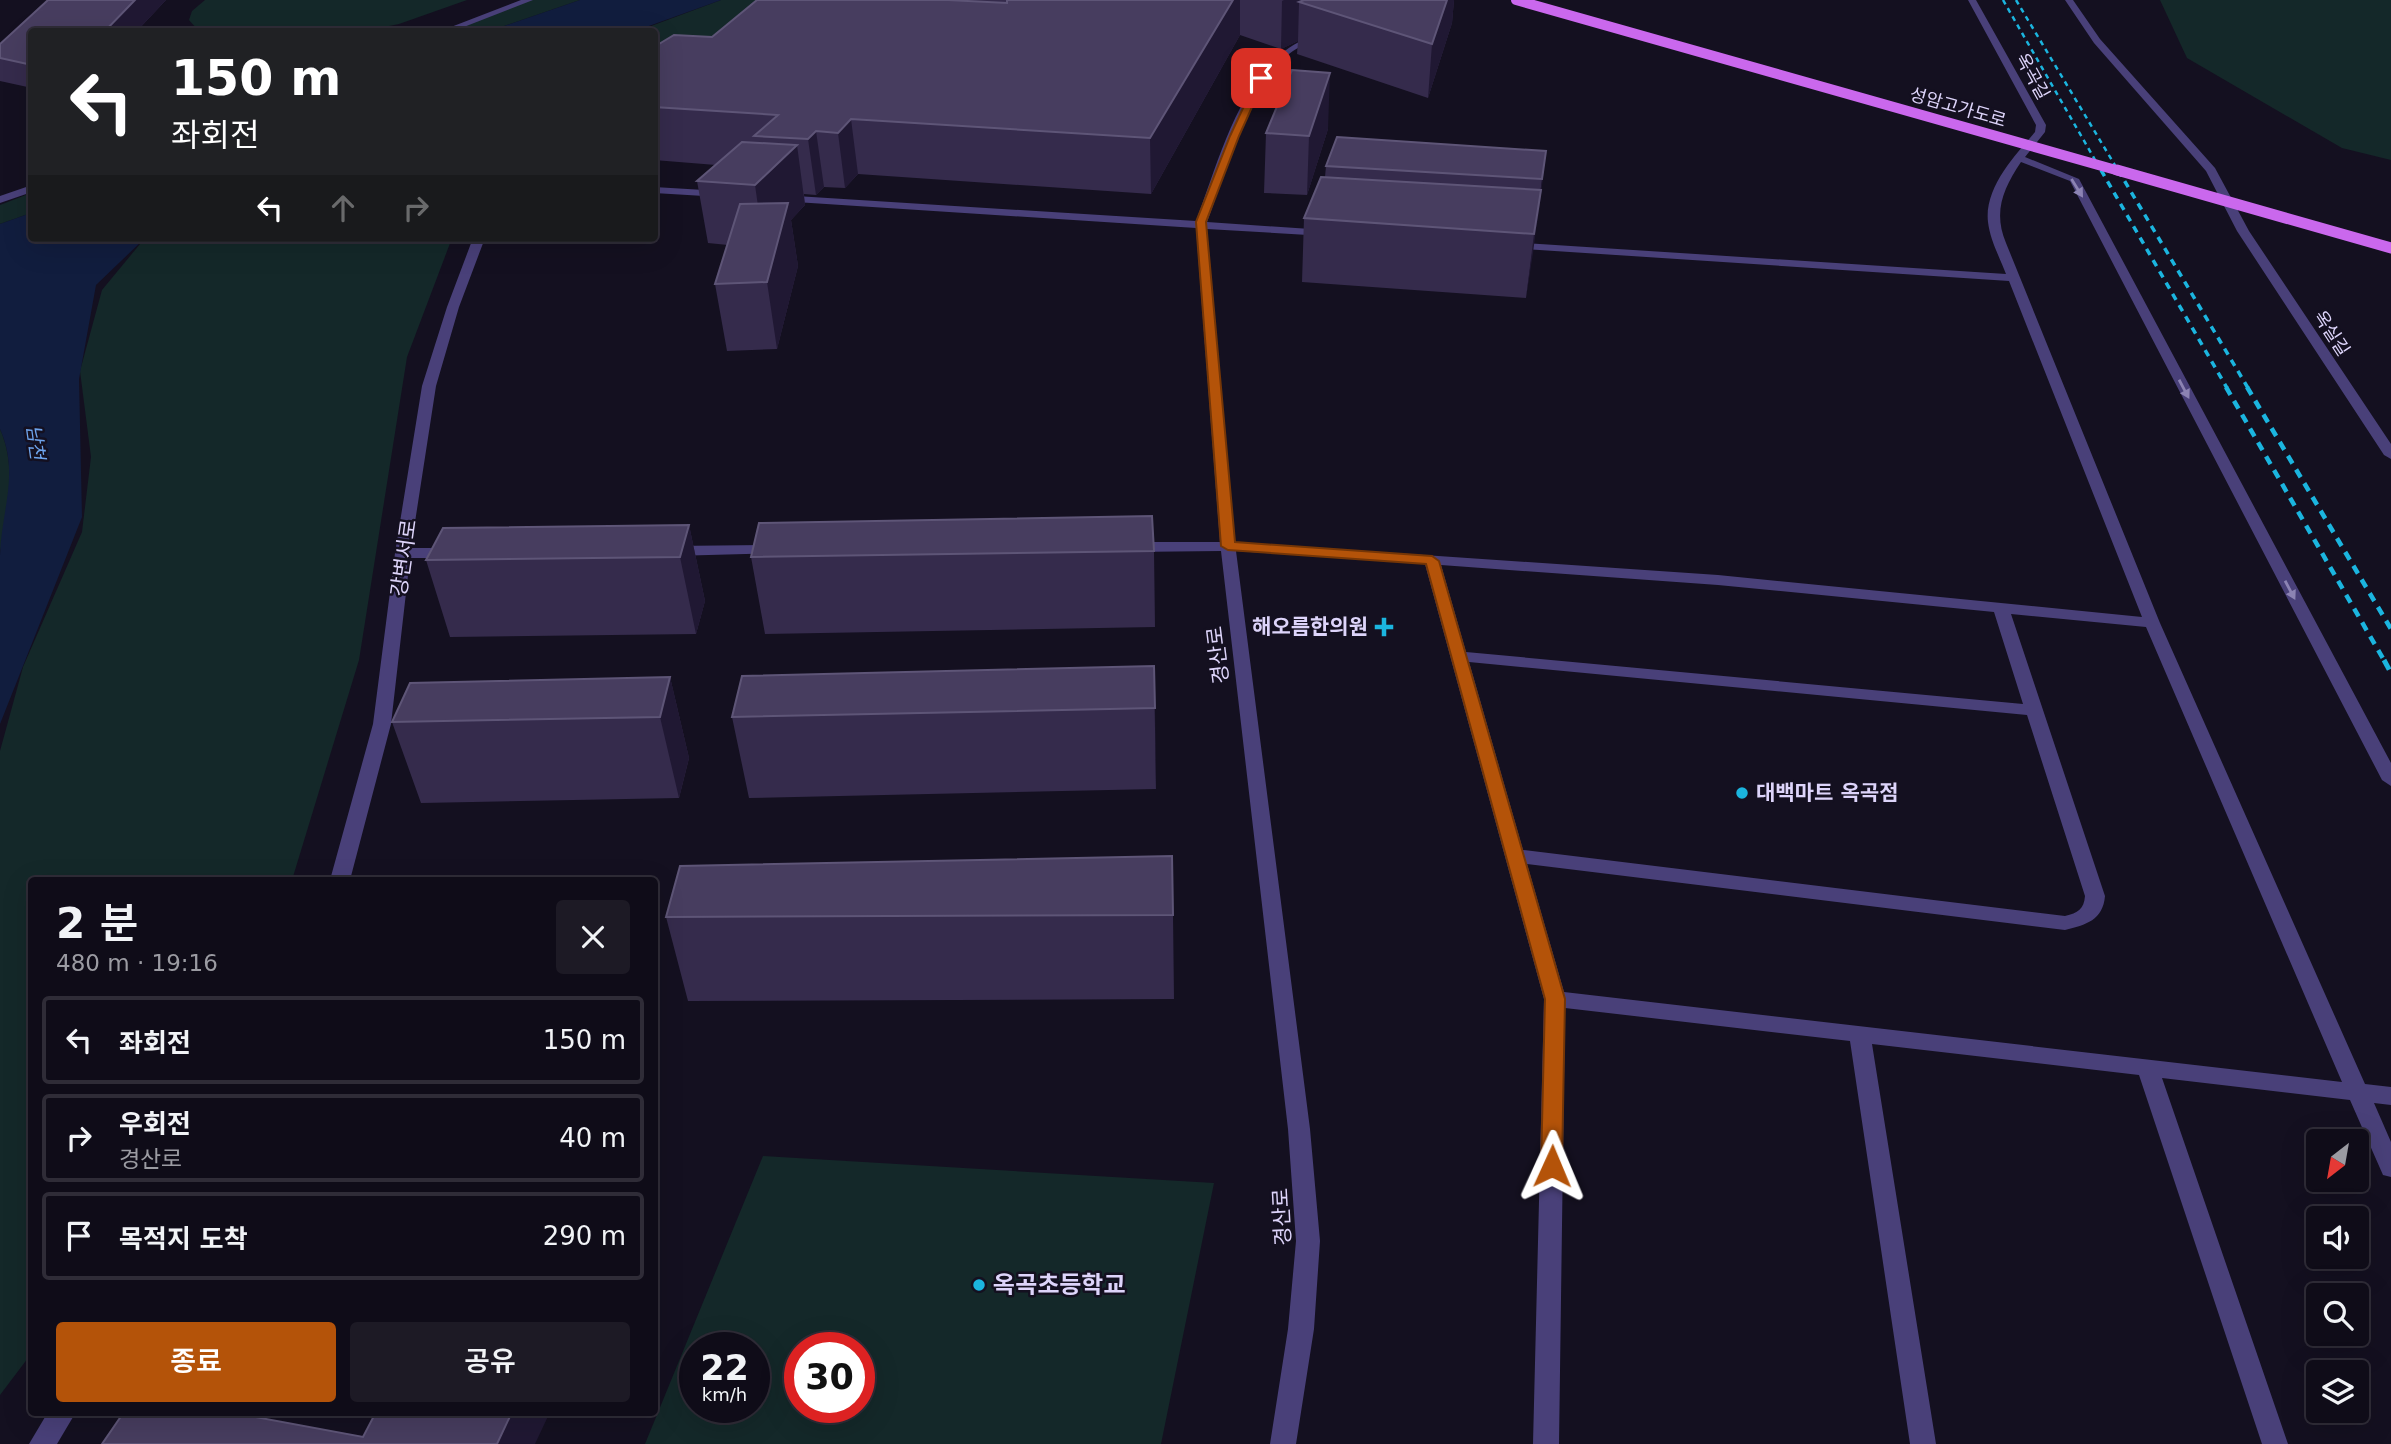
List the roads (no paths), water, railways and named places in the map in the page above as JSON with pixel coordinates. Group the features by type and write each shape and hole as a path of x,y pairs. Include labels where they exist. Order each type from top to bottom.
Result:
{"main road":[{"name":"성암고가도로","path":"1516,0 2391,248"}],"street":[{"path":"453,28 529,0"},
{"name":"옥곡길","path":"1972,0 2041,125 2040,132 2016,161"},
{"name":"옥실길","path":"2069,0 2097,41 2211,170 2243,231 2391,455"},
{"name":"경산로","path":"1283,1444 1301,1329 1307,1241 1299,1129 1228,546 1202,225 1234,136 1261,78 1289,50 1331,32"},
{"path":"2391,780 2074,179 2016,161 1993,206 1993,221 2013,278 2152,623 2391,1168"},
{"path":"0,198 28,189"},
{"path":"658,190 737,195"},
{"path":"764,197 1340,234"},
{"name":"강변서로","path":"341,877 382,724 403,553 429,386 453,307 477,242"},
{"path":"1491,244 2013,278"},
{"path":"1116,547 1228,546 1718,580 2152,623"},
{"path":"655,551 795,550"},
{"path":"403,553 473,552"},
{"path":"1432,561 1555,999 1546,1444"},
{"path":"1515,856 2065,923 2083,919 2094,907 2095,896 2001,609"},
{"path":"1459,656 2034,710"},
{"path":"1555,999 2148,1070 2391,1096"},
{"path":"1860,1036 1923,1444"},
{"path":"2148,1070 2275,1444"},
{"path":"42,1444 60,1416"}],"water":[{"path":"580,0 721,0 643,28 499,28"},
{"name":"남천","path":"28,214 28,242 141,242 96,285 79,379 82,517 0,724 0,556 9,462 0,429 0,224"}],"railway":[{"path":"2003,0 2102,172"},
{"path":"2016,0 2119,172"},
{"path":"2101,170 2227,388"},
{"path":"2118,170 2248,388"},
{"path":"2226,387 2385,662"},
{"path":"2247,387 2391,629"},
{"path":"2384,660 2391,673"}],"place":[{"name":"해오름한의원","path":"1384,627"},
{"name":"대백마트 옥곡점","path":"1742,793"},
{"name":"옥곡초등학교","path":"979,1285"}]}
